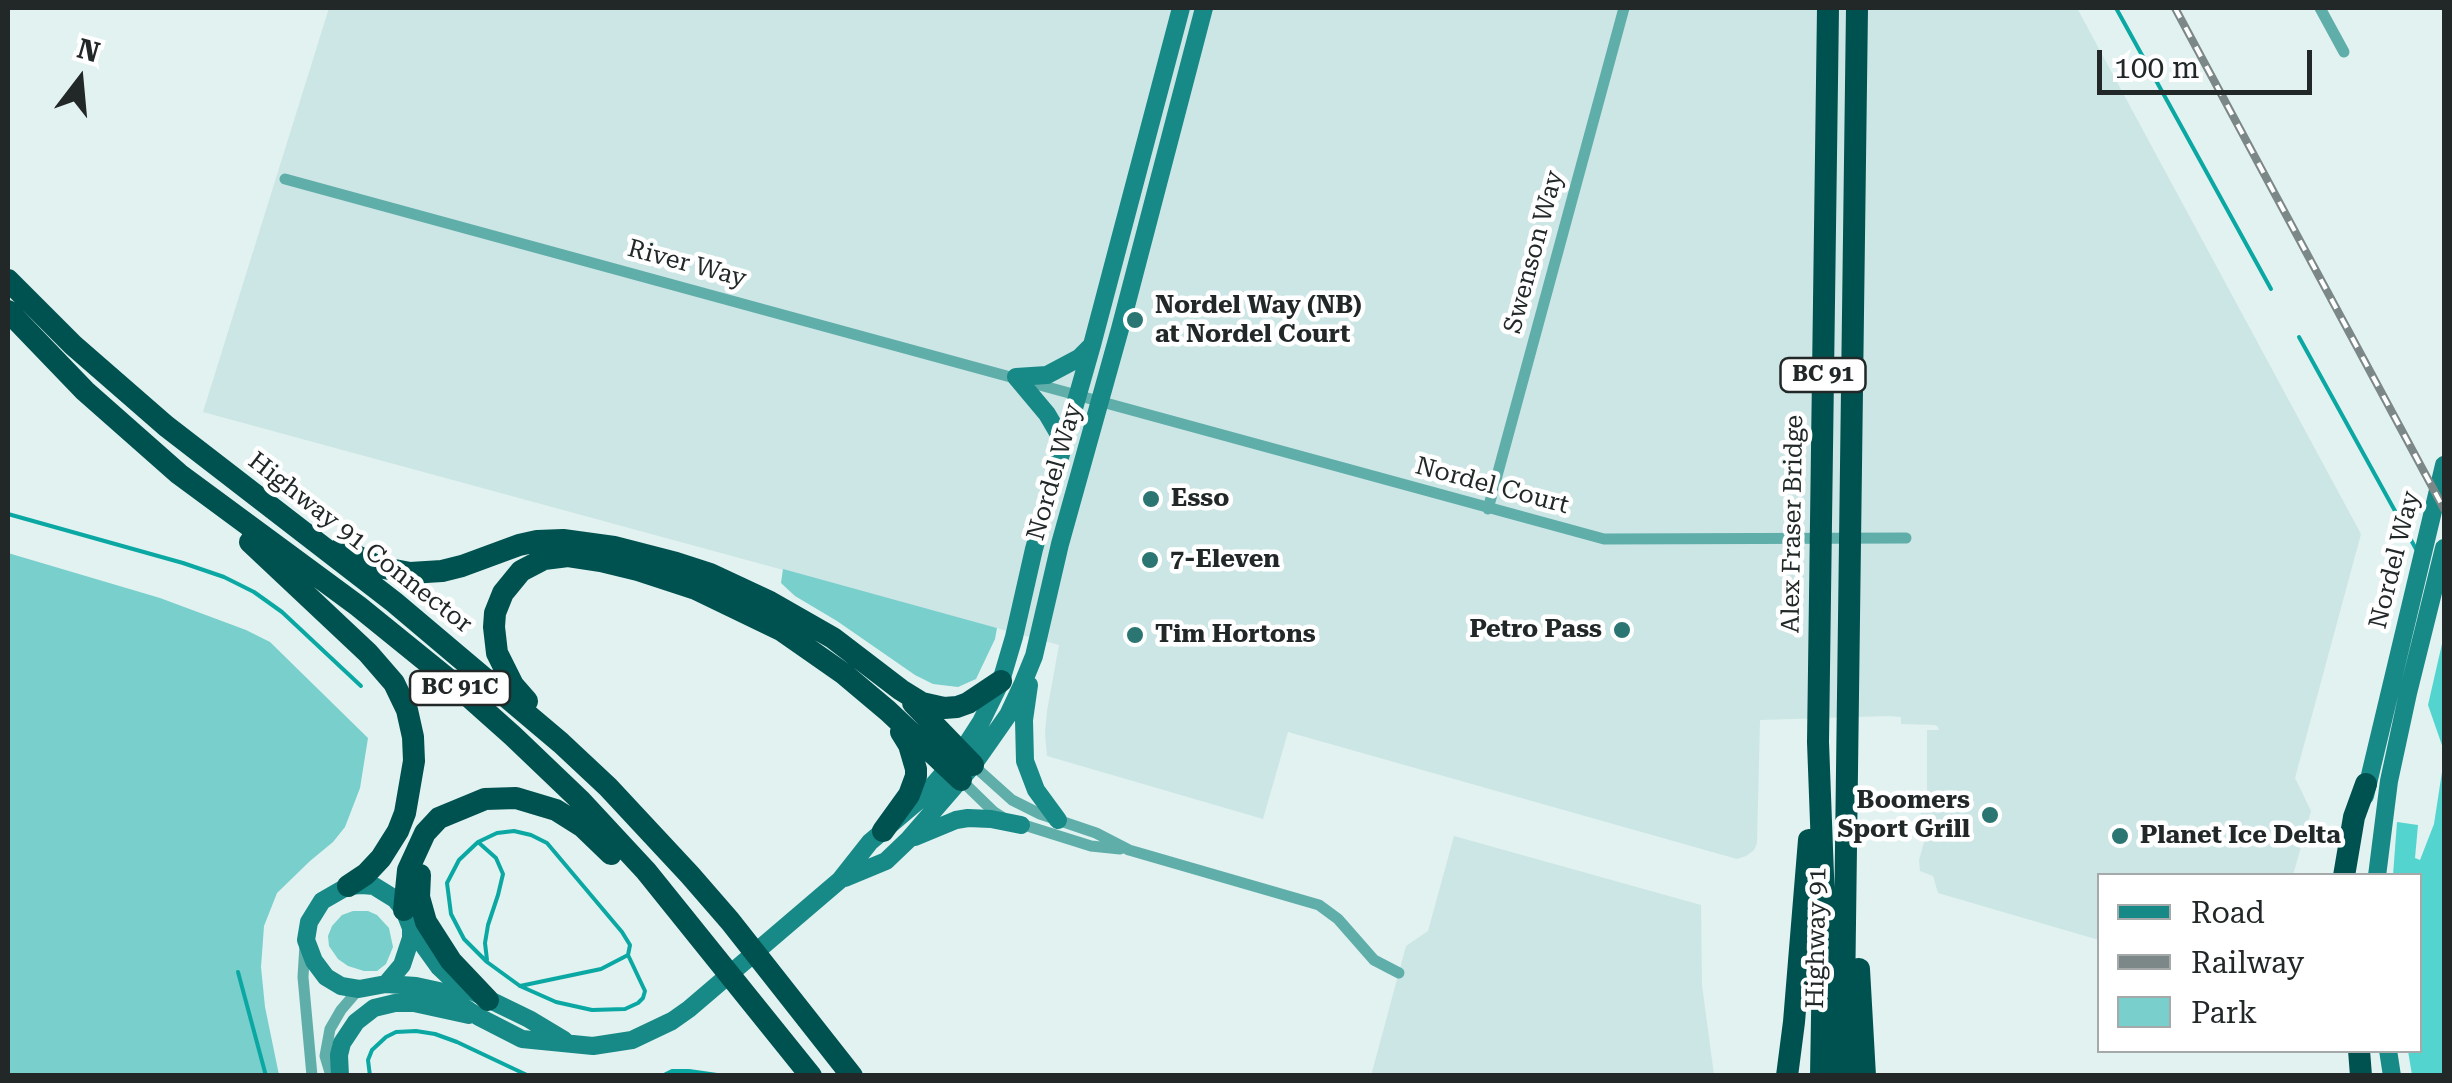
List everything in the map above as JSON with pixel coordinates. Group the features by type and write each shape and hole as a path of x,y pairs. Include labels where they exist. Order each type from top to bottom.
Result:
{"highway":[{"name":"Alex Fraser Bridge","path":"1818,742 1828,8"},
{"name":"Highway 91","path":"1843,1076 1858,8"},
{"name":"Highway 91 Connector","path":"10,289 84,391 180,474 358,606 458,687 581,801 646,871 811,1076"},
{"name":"Highway 91 Connector","path":"10,289 128,395 290,520 561,742 652,833 730,921 852,1076"},
{"path":"180,474 368,653 404,702 413,737 414,761 404,813 382,858 348,886"},
{"path":"290,520 364,560 410,573 442,571 519,545 550,540 614,547 676,563 738,586 848,648 922,703 958,707 1001,680"},
{"path":"561,742 513,685 494,642 496,613 510,582 528,565 568,556 671,580 714,596 800,641 961,767"},
{"path":"901,690 961,767"},
{"path":"883,831 909,794 916,769 909,745 888,711"},
{"path":"1789,1076 1818,742"},
{"name":"Highway 91","path":"1818,742 1824,902 1821,1076"},
{"path":"1847,777 1858,905 1865,1076"},
{"path":"2344,873 2348,840 2366,784"},
{"path":"407,919 408,870 419,843 439,818 485,799 516,798 543,804 569,816 705,942"},
{"path":"464,806 446,822 427,849 420,872 419,897 426,922 484,1009"}],"street":[{"name":"Nordel Way","path":"386,984 416,986 484,1009 529,1019 570,1044 593,1046 632,1040 672,1022 706,996 840,880 870,842 961,767 1001,680 1014,638 1034,549 1181,8"},
{"name":"Nordel Way","path":"840,880 886,861 910,839 961,767 1008,715 1034,656 1060,544 1204,8"},
{"name":"Swenson Way","path":"1488,508 1624,8"},
{"path":"2320,8 2344,52"},
{"name":"River Way","path":"285,178 1078,394"},
{"path":"1016,377 1048,375 1092,345"},
{"path":"1016,377 1047,414 1064,443"},
{"name":"Nordel Court","path":"1078,394 1604,539 1906,538"},
{"name":"Nordel Way","path":"2366,784 2444,465"},
{"name":"Nordel Way","path":"2377,873 2389,781 2444,548"},
{"path":"1034,656 1024,720 1025,761 1036,790 1058,820"},
{"path":"961,767 1024,808 1096,833 1129,850"},
{"path":"961,767 994,812 1021,825"},
{"path":"2356,873 2366,784"},
{"path":"910,839 956,820 992,819 1090,846 1129,850 1320,905 1338,918 1374,960 1399,973"},
{"path":"306,940 314,962 326,977 341,986 360,989 386,984 406,955 407,919 396,899 374,886 348,886 322,902 309,922 306,940 303,977 312,1076"},
{"name":"Nordel Way","path":"407,919 439,967 484,1009"},
{"path":"331,1076 325,1056 330,1029 360,989"},
{"path":"340,1076 342,1043 356,1022 374,1008 414,1003 484,1009"}],"shaded area":[{"path":"329,8 2077,8 2361,534 2295,778 2311,811 2294,873 2097,873 2097,939 1938,893 1933,876 1920,871 1928,828 1918,825 1927,790 1927,730 1939,730 1935,725 1901,724 1901,717 1888,716 1760,720 1757,843 1754,850 1737,859 1288,732 1263,819 1047,756 1047,711 1059,645 203,412"},
{"path":"2444,635 2444,751 2428,705"},
{"path":"2444,759 2444,1075 2412,1075 2408,1053 2422,1053 2422,873 2393,873 2397,822 2418,825 2415,858 2420,860 2434,824"},
{"path":"1454,836 1701,905 1702,985 1714,1075 1371,1076 1406,946 1428,931"}],"green space":[{"path":"8,553 160,598 270,642 368,738 360,788 345,827 277,893 264,926 261,967 265,1007 279,1075 8,1075"},
{"path":"783,569 997,628 995,639 976,679 958,687 933,684 795,596 781,583"},
{"path":"353,911 377,915 389,928 393,947 386,964 377,971 348,966 329,946 332,926 342,915"}],"waterway":[{"path":"2116,8 2271,289"},
{"path":"2299,337 2416,549"},
{"path":"8,514 224,577 282,612 361,686"},
{"path":"520,986 601,969 628,955 630,945 547,843 514,831 497,833 478,842 459,860 447,883 451,914 464,939 487,962 520,986 556,1002 592,1010 625,1009 638,1003 645,991 628,955"},
{"path":"478,842 496,858 503,874 488,925 487,960"},
{"path":"238,972 266,1076"},
{"path":"370,1076 368,1060 372,1050 396,1032 416,1031 457,1042 529,1076"},
{"path":"662,1076 672,1071 724,1076"}],"railway":[{"path":"2175,8 2444,509"}],"place":[{"name":"Nordel Way (NB) at Nordel Court","path":"1135,320"},
{"name":"Esso","path":"1151,499"},
{"name":"7-Eleven","path":"1150,560"},
{"name":"Petro Pass","path":"1622,630"},
{"name":"Tim Hortons","path":"1135,635"},
{"name":"Boomers Sport Grill","path":"1990,815"},
{"name":"Planet Ice Delta","path":"2120,836"}]}
